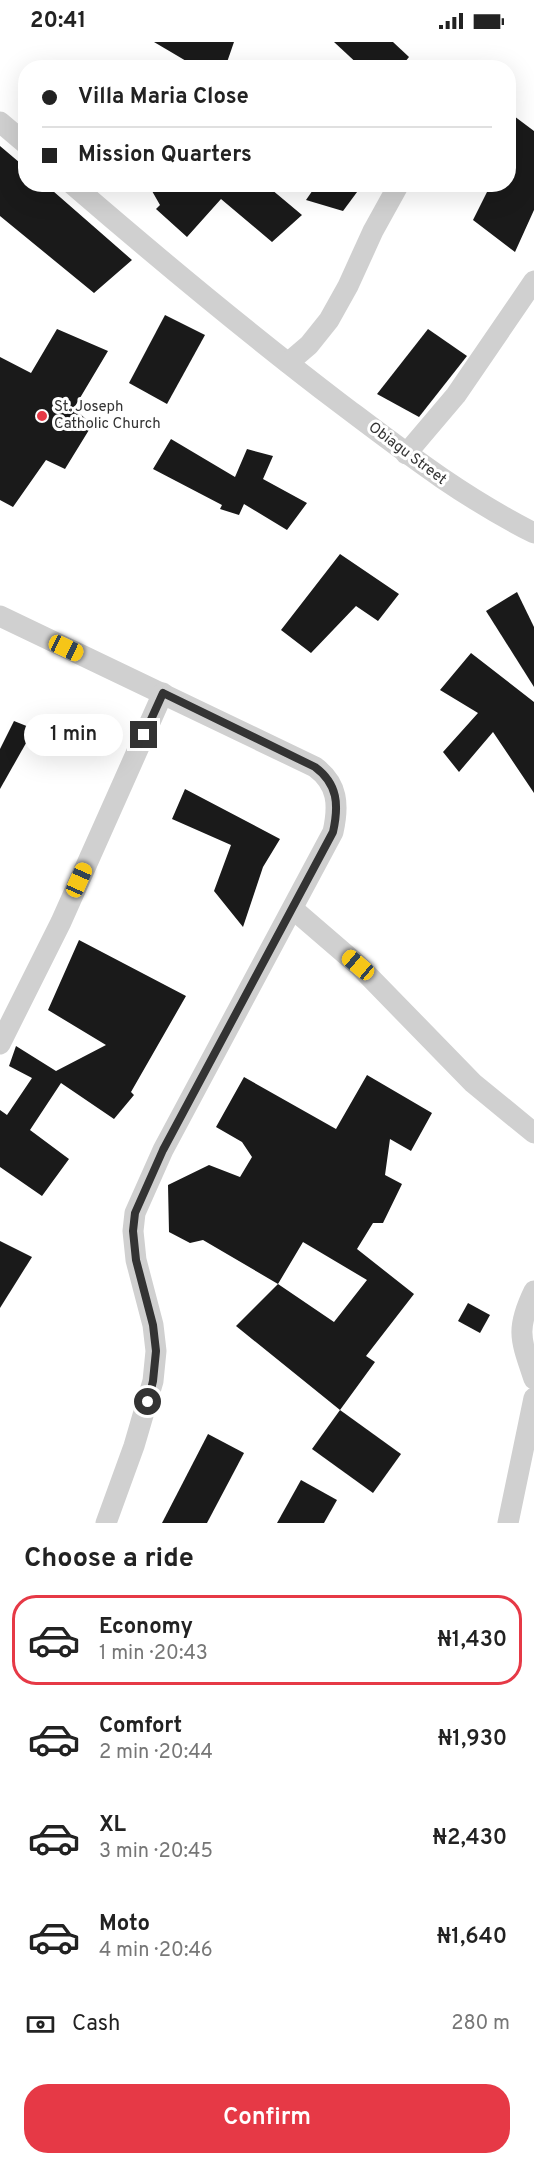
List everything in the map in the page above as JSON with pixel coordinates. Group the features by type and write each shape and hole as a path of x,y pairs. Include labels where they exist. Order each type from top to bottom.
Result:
{"street":[{"path":"0,122 18,137"},
{"name":"Obiagu Street","path":"82,192 288,363 406,454 445,483 482,506 534,533"},
{"path":"288,363 309,345 329,320 395,192"},
{"path":"406,454 456,394 534,281"},
{"path":"0,616 315,767 325,775 334,788 338,811 333,832 163,1150 135,1213 133,1231 136,1260 153,1325 156,1351 153,1381 135,1446 106,1523"},
{"path":"0,1044 61,922 163,693"},
{"path":"293,909 358,965 473,1083 534,1134"},
{"path":"534,1291 521,1322 521,1339 534,1379"},
{"path":"508,1523 534,1398"}],"building":[{"path":"154,42 234,42 228,60 184,60"},
{"path":"334,42 393,42 409,57 407,60 353,60"},
{"path":"516,118 534,131 534,210 515,252 473,220 487,192 516,192"},
{"path":"0,146 18,161 18,192 54,192 132,260 94,293 0,216"},
{"path":"153,192 275,192 302,215 272,242 221,199 187,237 156,209 160,205"},
{"path":"312,192 357,192 343,211 306,200"},
{"path":"165,315 205,335 167,404 129,383"},
{"name":"St. Joseph Catholic Church","path":"57,329 108,351 74,408 92,425 65,469 46,460 13,507 0,500 0,357 31,373"},
{"path":"428,329 467,356 419,417 377,394"},
{"path":"171,439 235,477 247,449 273,456 263,479 307,503 287,530 244,504 239,515 220,509 222,505 153,469"},
{"path":"340,554 399,594 378,621 356,606 311,653 281,630"},
{"path":"517,592 534,627 534,687 486,611"},
{"path":"471,653 534,702 534,793 493,732 459,772 443,752 478,713 440,690"},
{"path":"14,721 34,729 0,789 0,749"},
{"path":"185,789 280,839 263,867 243,927 214,891 231,845 172,819"},
{"path":"79,940 186,996 131,1092 134,1095 114,1119 61,1083 30,1130 69,1159 42,1196 0,1167 0,1110 7,1115 32,1078 9,1066 16,1046 56,1071 106,1045 48,1010"},
{"path":"367,1075 432,1113 411,1151 390,1139 385,1175 402,1184 383,1223 373,1223 357,1249 414,1294 366,1356 375,1362 340,1410 236,1326 278,1284 203,1240 190,1243 169,1232 168,1185 209,1165 240,1177 252,1157 242,1142 216,1127 244,1077 336,1129","holes":["303,1242 367,1280 334,1322 278,1284"]},
{"path":"0,1241 32,1257 0,1308"},
{"path":"468,1303 490,1315 480,1333 458,1321"},
{"path":"340,1410 401,1454 373,1493 312,1449"},
{"path":"208,1434 244,1453 207,1523 162,1523"},
{"path":"301,1480 337,1500 324,1523 277,1523"}],"place":[{"name":"St. Joseph Catholic Church","path":"42,416"}],"route":[{"path":"144,735 163,693 315,767 325,775 334,788 338,811 333,832 163,1150 135,1213 133,1231 136,1260 153,1325 156,1351 148,1402"}]}
